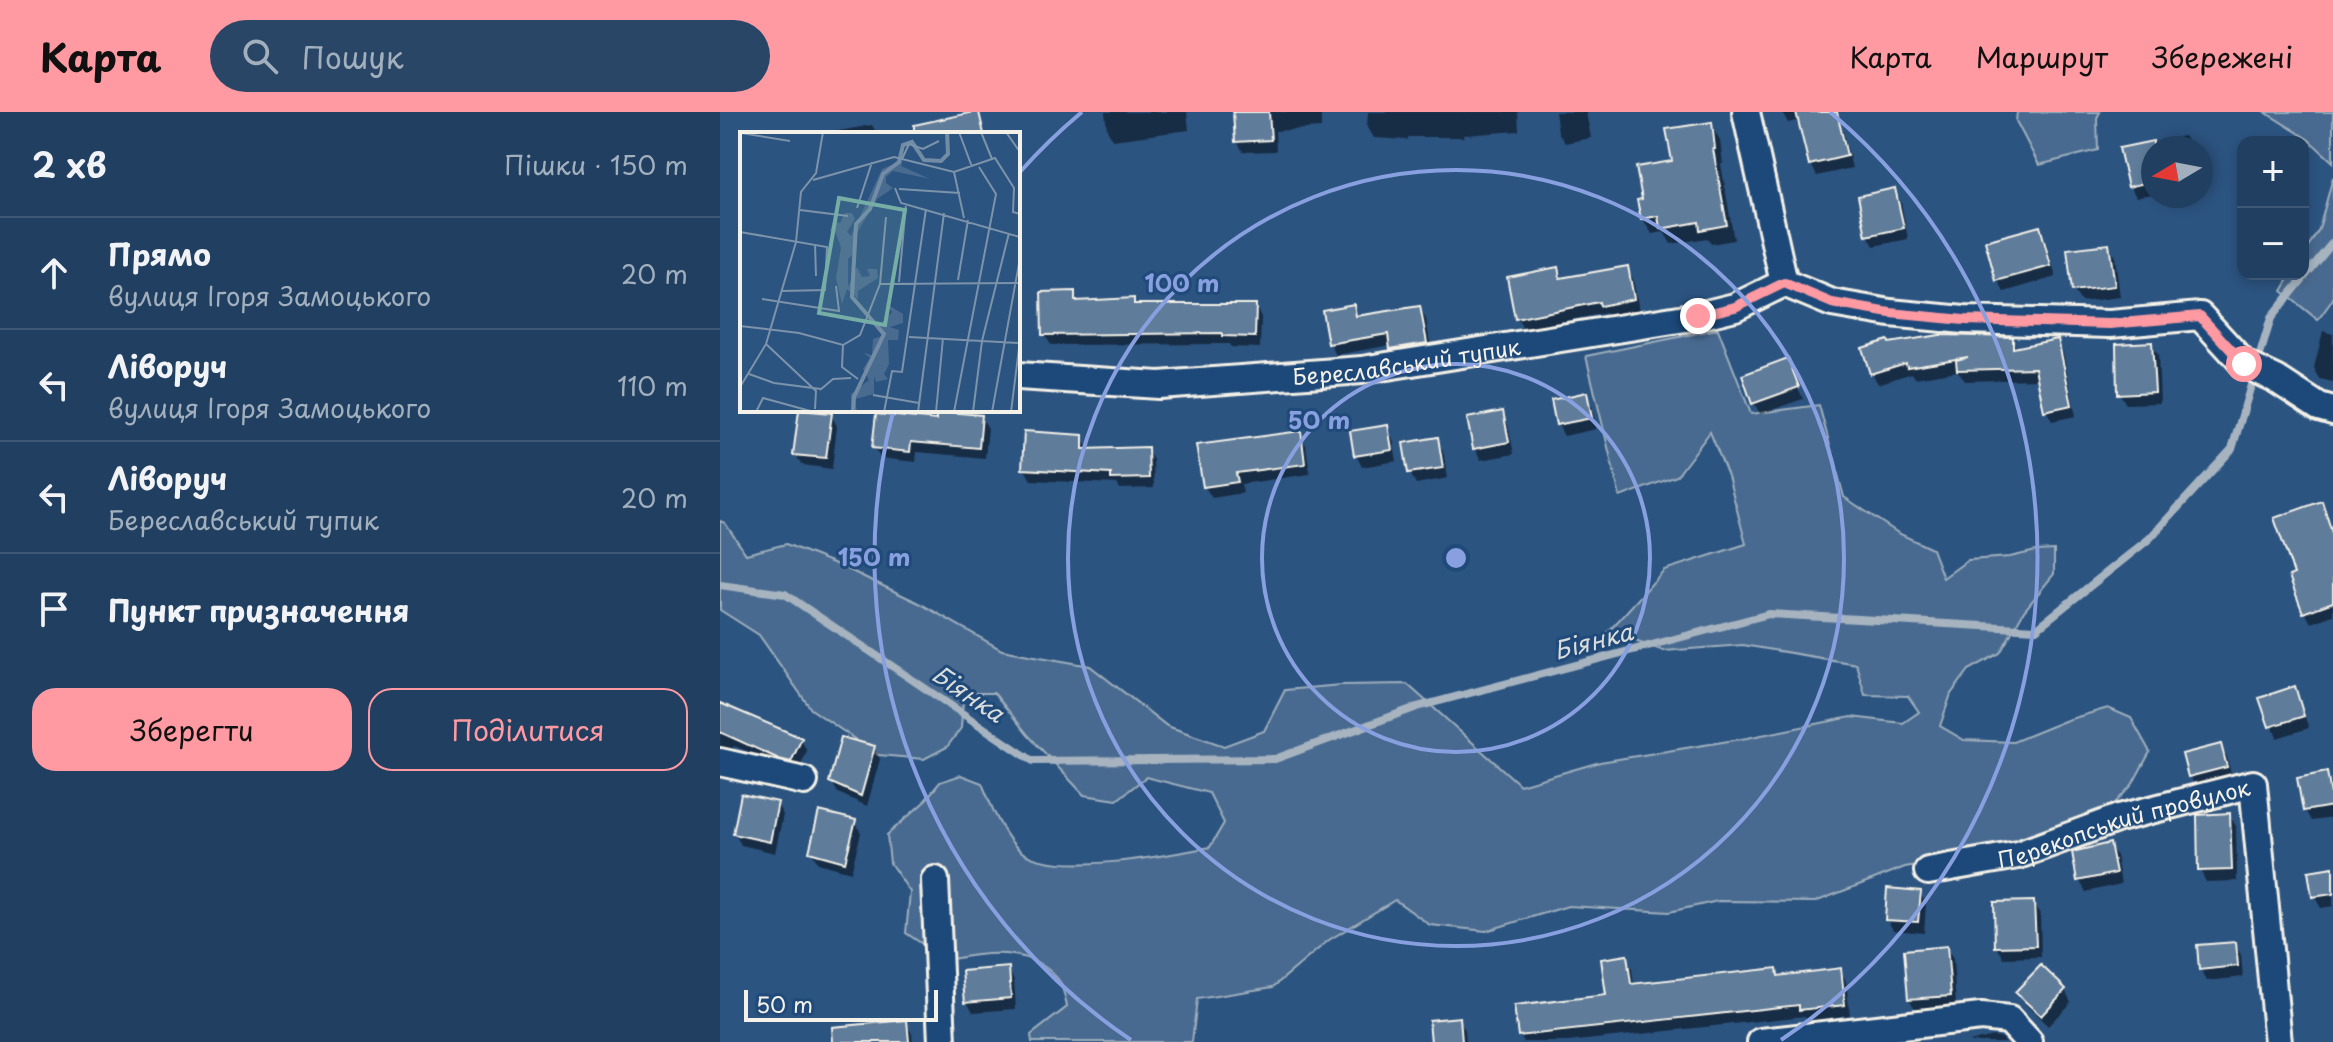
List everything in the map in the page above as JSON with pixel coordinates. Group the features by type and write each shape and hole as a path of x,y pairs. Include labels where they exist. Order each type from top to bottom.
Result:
{"street":[{"path":"1746,112 1784,283 1832,303 1890,313 1964,320 2110,324 2200,316 2244,364 2276,379 2319,407 2333,411"},
{"name":"Береславський тупик","path":"1020,376 1159,385 1362,370 1698,316 1735,307 1784,283"},
{"path":"720,762 804,781"},
{"name":"Перекопський провулок","path":"1928,871 2018,855 2119,818 2253,784 2278,1042"},
{"path":"935,880 942,1042"},
{"path":"1761,1042 1981,1017 2009,1020 2029,1042"}],"shaded area":[{"path":"2017,112 2100,112 2097,118 2098,150 2039,165 2016,121"},
{"path":"2265,112 2333,112 2333,162 2309,140 2309,136 2303,136"},
{"path":"2333,177 2333,299 2318,320 2282,291 2288,280 2309,280 2309,245 2319,229"},
{"path":"1718,329 1751,414 1819,405 1844,497 1898,533 1932,549 1943,578 1968,560 2054,550 2054,574 2024,611 2000,653 1969,670 1951,694 1940,726 1964,740 2013,742 2067,720 2108,708 2131,718 2150,752 2132,785 2104,815 2025,846 1905,867 1815,902 1718,901 1669,912 1568,906 1486,931 1430,925 1395,900 1329,940 1273,987 1197,999 1192,1042 1032,1042 1031,1035 1067,1007 1059,981 1045,967 1019,956 990,954 946,960 906,933 910,892 890,863 887,835 923,803 940,782 961,775 982,783 1004,830 1022,852 1060,863 1141,859 1210,847 1224,823 1209,793 1146,777 1117,800 1084,795 994,693 977,693 963,700 961,728 947,747 924,759 878,755 811,709 759,635 720,610 720,521 725,523 746,554 786,544 919,603 1002,650 1090,666 1167,726 1224,746 1264,731 1285,690 1407,684 1520,785 1600,762 1851,717 1903,723 1919,712 1908,696 1865,695 1856,664 1743,645 1664,651 1608,632 1664,570 1746,544 1728,476 1710,432 1677,476 1620,497 1586,356"}],"building":[{"path":"979,112 984,132 914,132 914,125"},
{"path":"1233,112 1269,112 1271,140 1235,142"},
{"path":"1796,112 1837,112 1847,156 1809,165"},
{"path":"1712,122 1713,149 1727,225 1700,230 1699,222 1660,229 1658,216 1641,219 1637,200 1642,199 1636,167 1672,161 1666,129"},
{"path":"2141,143 2141,184 2128,187 2119,148"},
{"path":"1895,188 1904,228 1866,236 1858,196"},
{"path":"2040,226 2051,266 1996,281 1985,241"},
{"path":"2109,244 2115,286 2072,291 2067,249"},
{"path":"1628,266 1634,299 1600,306 1599,302 1515,319 1507,277 1558,267 1560,278"},
{"path":"1075,291 1075,301 1134,298 1134,304 1256,304 1255,337 1222,336 1222,333 1042,335 1041,292"},
{"path":"1354,304 1356,316 1420,306 1427,343 1390,349 1388,334 1328,344 1322,310"},
{"path":"1940,335 2013,337 2013,348 2058,339 2072,405 2044,411 2035,368 1957,370 1956,360 1968,357 1907,367 1906,363 1870,374 1862,348 1888,340 1889,343"},
{"path":"2152,342 2155,392 2117,394 2116,344"},
{"path":"1788,358 1799,387 1752,404 1742,375"},
{"path":"1587,392 1592,418 1556,425 1551,400"},
{"path":"1503,411 1509,442 1473,449 1467,418"},
{"path":"799,412 832,413 826,458 793,455"},
{"path":"936,412 982,415 979,448 911,442 910,452 872,448 876,414 936,420"},
{"path":"1388,425 1392,450 1354,456 1350,431"},
{"path":"1024,431 1083,435 1083,449 1148,447 1149,478 1111,479 1111,474 1022,469"},
{"path":"1301,431 1305,464 1236,473 1238,482 1203,487 1196,445"},
{"path":"1438,437 1443,468 1408,473 1403,443"},
{"path":"2322,501 2333,536 2333,602 2303,613 2289,576 2294,574 2274,518"},
{"path":"2295,686 2304,716 2269,727 2259,698"},
{"path":"720,703 802,738 791,762 720,732"},
{"path":"841,737 875,746 861,796 829,782"},
{"path":"2221,744 2227,767 2188,777 2182,754"},
{"path":"2327,772 2333,806 2303,811 2297,778"},
{"path":"741,794 778,802 770,842 733,834"},
{"path":"819,811 856,820 845,862 809,852"},
{"path":"2230,813 2232,870 2198,871 2197,815"},
{"path":"2110,843 2116,873 2077,881 2072,852"},
{"path":"2333,867 2333,894 2312,897 2308,871"},
{"path":"1887,888 1921,891 1918,922 1885,920"},
{"path":"2034,901 2036,946 1995,947 1994,902"},
{"path":"2236,942 2238,966 2199,970 2197,945"},
{"path":"1947,946 1951,996 1908,999 1904,950"},
{"path":"1627,955 1631,984 1777,968 1778,976 1841,968 1845,1005 1799,1010 1799,1005 1518,1036 1514,1006 1606,995 1601,959"},
{"path":"2041,965 2066,989 2041,1016 2015,992"},
{"path":"1009,967 1011,998 965,1002 962,971"},
{"path":"1460,1017 1462,1042 1431,1042 1429,1020"},
{"path":"907,1020 909,1042 833,1042 832,1027"}],"waterway":[{"name":"Біянка","path":"720,585 785,594 1033,761 1275,759 1417,707 1769,614 2036,629 2149,539 2232,449 2271,318 2333,242"}],"route":[{"path":"1698,316 1735,307 1784,283 1832,303 1890,313 1964,320 2110,324 2200,316 2244,364"}]}
